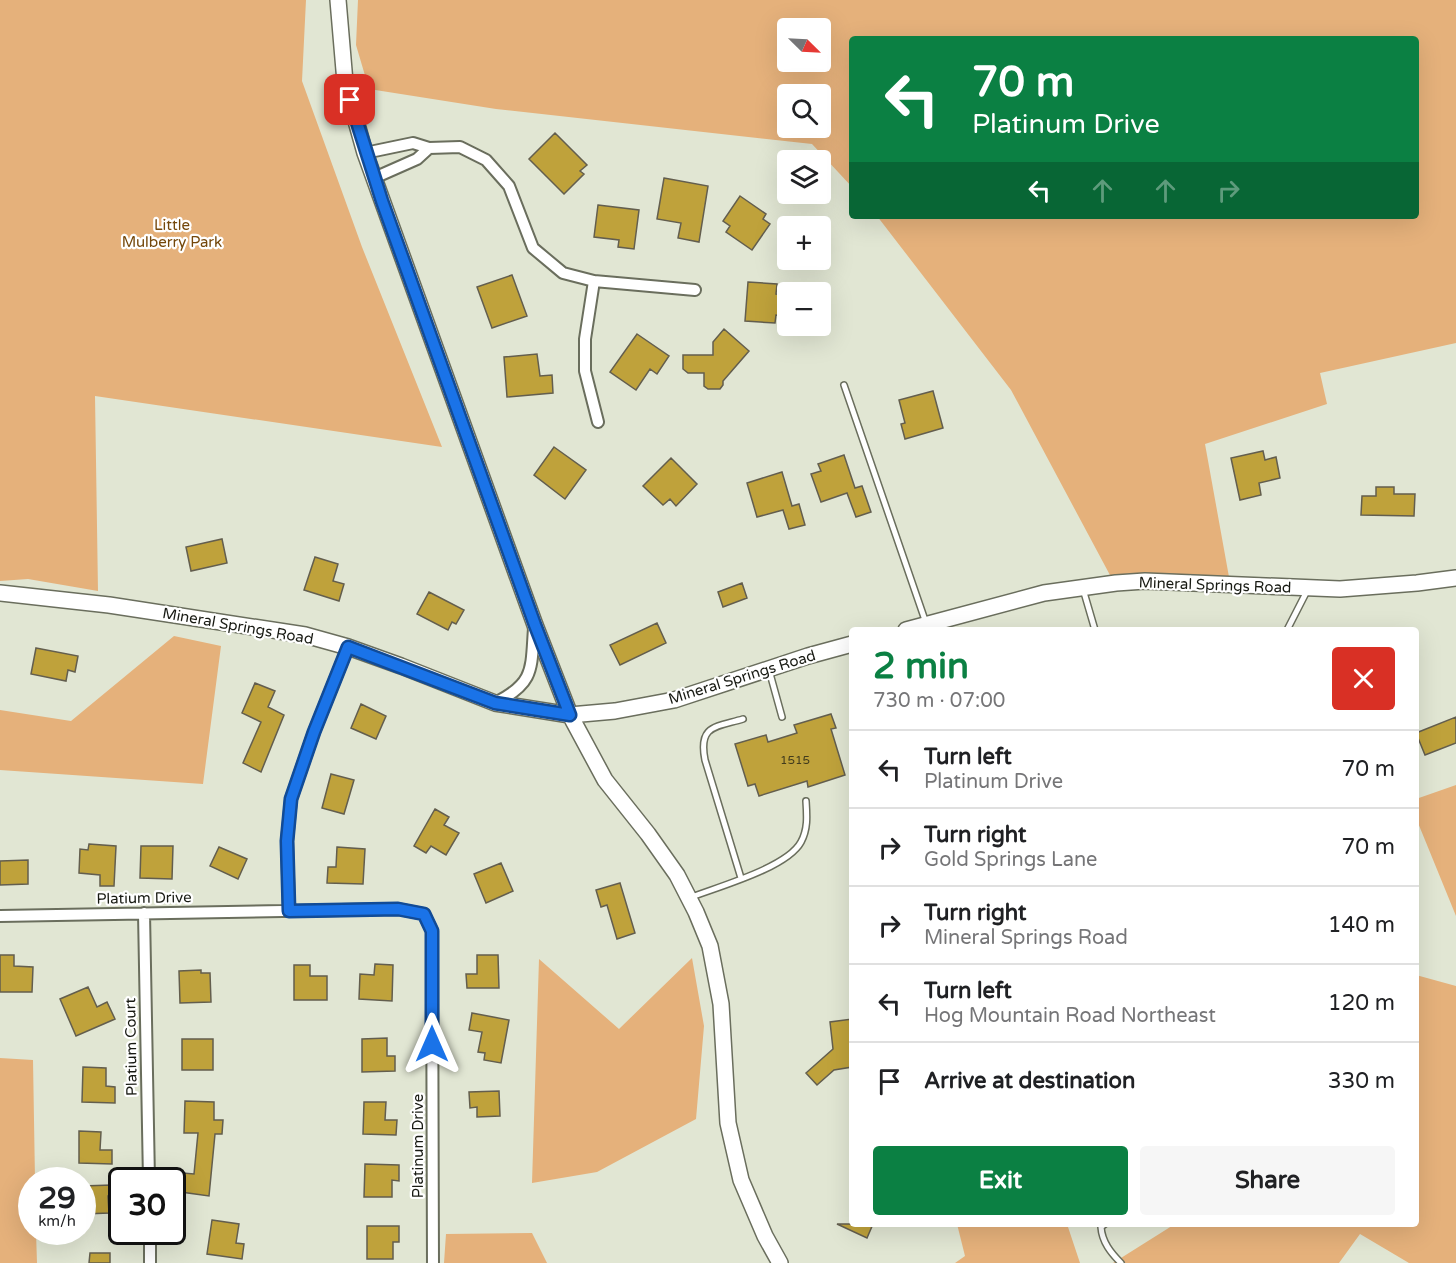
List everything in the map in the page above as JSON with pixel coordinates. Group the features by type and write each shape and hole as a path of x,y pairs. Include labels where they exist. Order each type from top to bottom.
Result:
{"street":[{"path":"338,0 345,82 365,153 535,625 570,715 605,780 654,842 677,876 710,946 721,1004 728,1123 741,1180 765,1236 780,1263"},
{"path":"365,153 413,143 429,148 460,147 486,160 509,186 533,248 563,273 594,281 695,290"},
{"path":"374,178 417,159 429,148"},
{"path":"594,281 585,339 585,371 598,422"},
{"name":"Mineral Springs Road","path":"919,627 1044,593 1146,581 1340,589 1417,584 1456,578"},
{"name":"Mineral Springs Road","path":"0,593 109,605 305,635 348,647 495,703 570,715 615,711 674,700 849,645"},
{"path":"495,703 517,691 527,678 531,668 535,625"},
{"path":"289,911 287,841 291,799 314,732 348,647"},
{"name":"Platinum Drive","path":"289,911 411,910 424,914 432,931 433,1263"},
{"name":"Platium Drive","path":"0,916 289,911"},
{"name":"Platium Court","path":"144,913 149,1167"},
{"path":"150,1245 150,1263"}],"lane":[{"path":"844,385 927,625"},
{"path":"1083,588 1094,627"},
{"path":"1288,627 1308,588"},
{"path":"769,669 782,717"},
{"path":"741,878 705,760 702,743 712,728 743,719"},
{"path":"688,898 786,859 801,843 807,825 806,801"},
{"path":"1101,1227 1102,1236 1111,1253 1121,1263"}],"green space":[{"name":"Little Mulberry Park","path":"0,0 306,0 302,81 362,247 442,447 95,396 98,591 28,579 0,581"},
{"path":"358,0 1456,0 1456,343 1320,373 1327,404 1205,444 1229,577 1111,577 1011,390 879,219 1419,219 1419,36 849,36 849,184 831,164 831,150 818,150 812,144 496,109 369,89 356,45"},
{"path":"174,636 221,646 203,784 0,770 0,710 71,721"},
{"path":"1456,785 1456,916 1419,825 1419,798"},
{"path":"692,958 704,1026 696,1119 597,1172 532,1183 539,959 619,1029"},
{"path":"1419,976 1456,986 1456,1263 1409,1263 1360,1234 1339,1263 1113,1263 1170,1227 1419,1227"},
{"path":"0,1058 33,1060 35,1167 18,1167 18,1245 36,1245 37,1263 0,1263"},
{"path":"958,1227 1068,1227 1080,1263 955,1263 965,1256"},
{"path":"532,1233 547,1263 444,1263 446,1234"}],"building":[{"path":"555,133 587,165 580,171 584,174 564,194 529,159"},
{"path":"664,178 708,186 699,242 678,238 681,223 657,219"},
{"path":"740,196 766,214 763,219 770,224 752,250 726,232 730,226 723,221"},
{"path":"598,205 639,210 634,249 618,247 619,240 594,237"},
{"path":"512,275 527,316 492,328 477,287"},
{"path":"748,282 777,284 775,323 745,321"},
{"path":"724,329 749,351 723,381 720,389 708,389 704,386 704,373 688,373 683,369 683,355 713,355 713,342"},
{"path":"637,334 669,356 657,374 650,369 636,390 610,372"},
{"path":"537,354 540,376 552,375 553,393 507,397 504,357"},
{"path":"933,391 943,428 905,439 901,424 905,423 899,400"},
{"path":"554,447 586,470 565,499 534,475"},
{"path":"1263,451 1265,460 1276,457 1280,478 1259,483 1261,495 1240,500 1231,458"},
{"path":"844,455 855,488 862,486 871,512 856,517 847,493 821,502 811,474 821,471 818,464"},
{"path":"671,458 697,484 676,506 670,499 663,505 643,486"},
{"path":"782,472 792,506 799,504 805,525 789,529 783,510 757,517 747,483"},
{"path":"1376,487 1394,487 1394,494 1415,494 1414,516 1361,515 1362,496 1376,496"},
{"path":"222,539 227,563 191,571 186,547"},
{"path":"315,557 338,564 333,581 344,584 339,601 304,590"},
{"path":"742,583 747,598 723,607 718,592"},
{"path":"429,592 464,610 456,624 452,622 448,630 417,614"},
{"path":"657,623 666,643 620,665 610,645"},
{"path":"36,648 78,656 75,672 68,670 66,681 31,674"},
{"path":"255,683 275,691 268,707 284,715 261,772 243,763 261,722 242,713"},
{"path":"361,704 386,716 376,739 351,728"},
{"path":"831,714 836,728 831,729 845,775 808,787 807,781 759,796 755,784 748,786 735,744 766,735 768,742 797,733 794,725"},
{"path":"1456,717 1456,743 1425,755 1419,740 1419,732"},
{"path":"331,774 354,780 344,814 322,808"},
{"path":"435,809 449,817 444,825 459,833 446,855 431,846 426,853 414,846"},
{"path":"89,844 116,846 114,886 100,886 100,875 79,873 80,849 88,850"},
{"path":"141,846 173,846 172,879 140,878"},
{"path":"219,847 247,859 238,879 210,866"},
{"path":"337,847 365,849 363,884 327,883 328,867 336,867"},
{"path":"28,860 28,884 0,885 0,861"},
{"path":"501,863 513,891 486,903 474,874"},
{"path":"620,883 635,933 617,939 607,905 601,907 596,890"},
{"path":"0,955 14,955 14,966 33,967 32,992 0,992"},
{"path":"477,955 498,955 499,988 467,988 466,974 477,974"},
{"path":"375,964 393,965 392,1001 359,999 360,974 374,975"},
{"path":"294,965 310,965 310,976 327,976 327,1000 294,1000"},
{"path":"201,970 201,973 210,973 211,1002 180,1003 179,971"},
{"path":"88,987 97,1007 107,1002 115,1019 76,1036 60,999"},
{"path":"472,1013 509,1020 501,1063 484,1060 485,1053 478,1052 482,1032 469,1030"},
{"path":"849,1019 849,1068 834,1070 817,1085 806,1073 833,1049 830,1022"},
{"path":"387,1038 387,1056 395,1056 395,1071 362,1072 362,1039"},
{"path":"182,1039 213,1039 213,1070 182,1070"},
{"path":"83,1067 106,1068 106,1086 115,1087 115,1103 82,1102"},
{"path":"499,1091 500,1116 477,1117 477,1107 470,1108 469,1092"},
{"path":"185,1101 214,1102 214,1120 223,1120 222,1134 215,1134 209,1196 186,1193 186,1173 194,1174 198,1133 184,1133"},
{"path":"364,1102 386,1102 385,1120 397,1120 396,1135 363,1134"},
{"path":"79,1131 101,1132 100,1150 112,1150 112,1164 79,1163"},
{"path":"365,1164 399,1165 399,1181 392,1180 392,1197 364,1197"},
{"path":"108,1185 108,1213 96,1214 96,1186"},
{"path":"212,1220 239,1224 236,1243 244,1244 242,1259 207,1254"},
{"path":"837,1224 849,1224 849,1227 872,1227 867,1238"},
{"path":"367,1226 399,1226 399,1242 393,1242 393,1259 367,1259"},
{"path":"90,1253 110,1253 110,1263 89,1263"}],"route":[{"path":"350,100 382,201 535,625 570,715 495,703 348,647 314,732 291,799 287,841 289,911 398,909 424,914 432,931 432,1044"}]}
